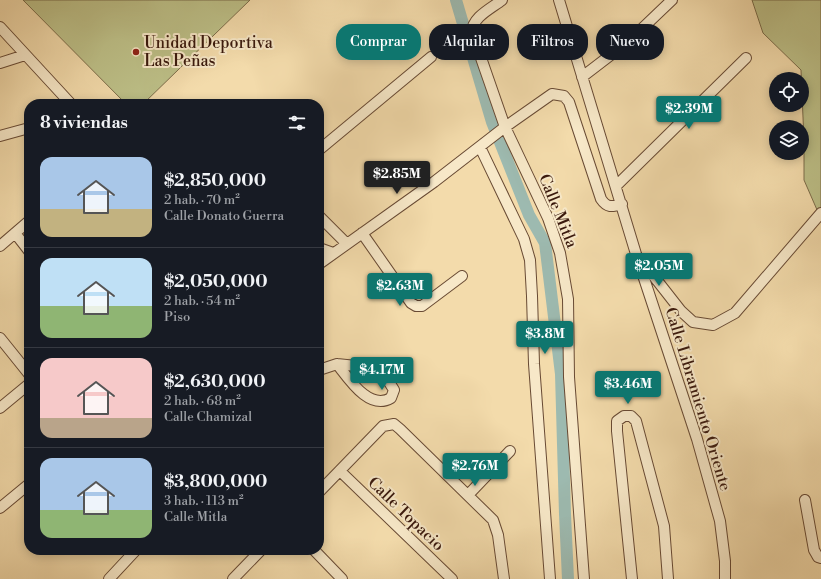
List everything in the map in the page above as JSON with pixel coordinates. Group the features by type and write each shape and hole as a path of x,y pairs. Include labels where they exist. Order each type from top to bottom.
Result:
{"street":[{"name":"Calle Mitla","path":"502,0 475,21 472,26 472,32 501,130 548,218 560,253 568,299 569,377 584,579"},
{"name":"Calle Libramiento Oriente","path":"559,0 636,254 697,439 720,521 725,561 725,579"},
{"path":"582,77 629,41 672,0"},
{"path":"0,27 66,99"},
{"path":"0,63 25,55"},
{"path":"616,186 746,58"},
{"path":"324,146 429,60"},
{"path":"324,260 552,94 564,96 569,102 604,205 611,207 622,204"},
{"path":"0,136 24,129"},
{"path":"483,144 524,239 530,260 534,364 550,579"},
{"path":"636,254 681,311 693,322 713,325 735,313 821,213"},
{"path":"324,221 347,244"},
{"path":"0,246 24,225"},
{"path":"15,233 24,245"},
{"path":"362,233 411,303 416,306 422,306 462,276"},
{"path":"324,250 333,253"},
{"path":"0,338 24,368"},
{"path":"324,368 337,364 356,366 377,372 389,382 394,390 391,398 385,402 377,402 365,395 337,364"},
{"path":"0,408 24,388"},
{"path":"632,579 617,431 617,422 624,416 631,416 636,421 664,526 668,579"},
{"path":"324,487 383,426 394,424 493,520 498,535 504,579"},
{"path":"468,495 510,451"},
{"name":"Calle Topacio","path":"340,471 452,579"},
{"path":"0,508 24,488"},
{"path":"805,500 814,550 818,557 821,558"},
{"path":"109,579 131,555"},
{"path":"236,578 257,555"},
{"path":"319,555 342,579"}],"green space":[{"name":"Unidad Deportiva Las Peñas","path":"23,0 250,0 148,99 121,99"},
{"path":"752,0 821,0 821,219 804,180 804,160 809,160 809,120 803,120 803,112 809,112 809,72 801,72 801,70 763,33"}],"waterway":[{"path":"456,0 492,122 529,215 545,243 561,374 568,579"}],"place":[{"name":"Unidad Deportiva Las Peñas","path":"136,52"}]}
